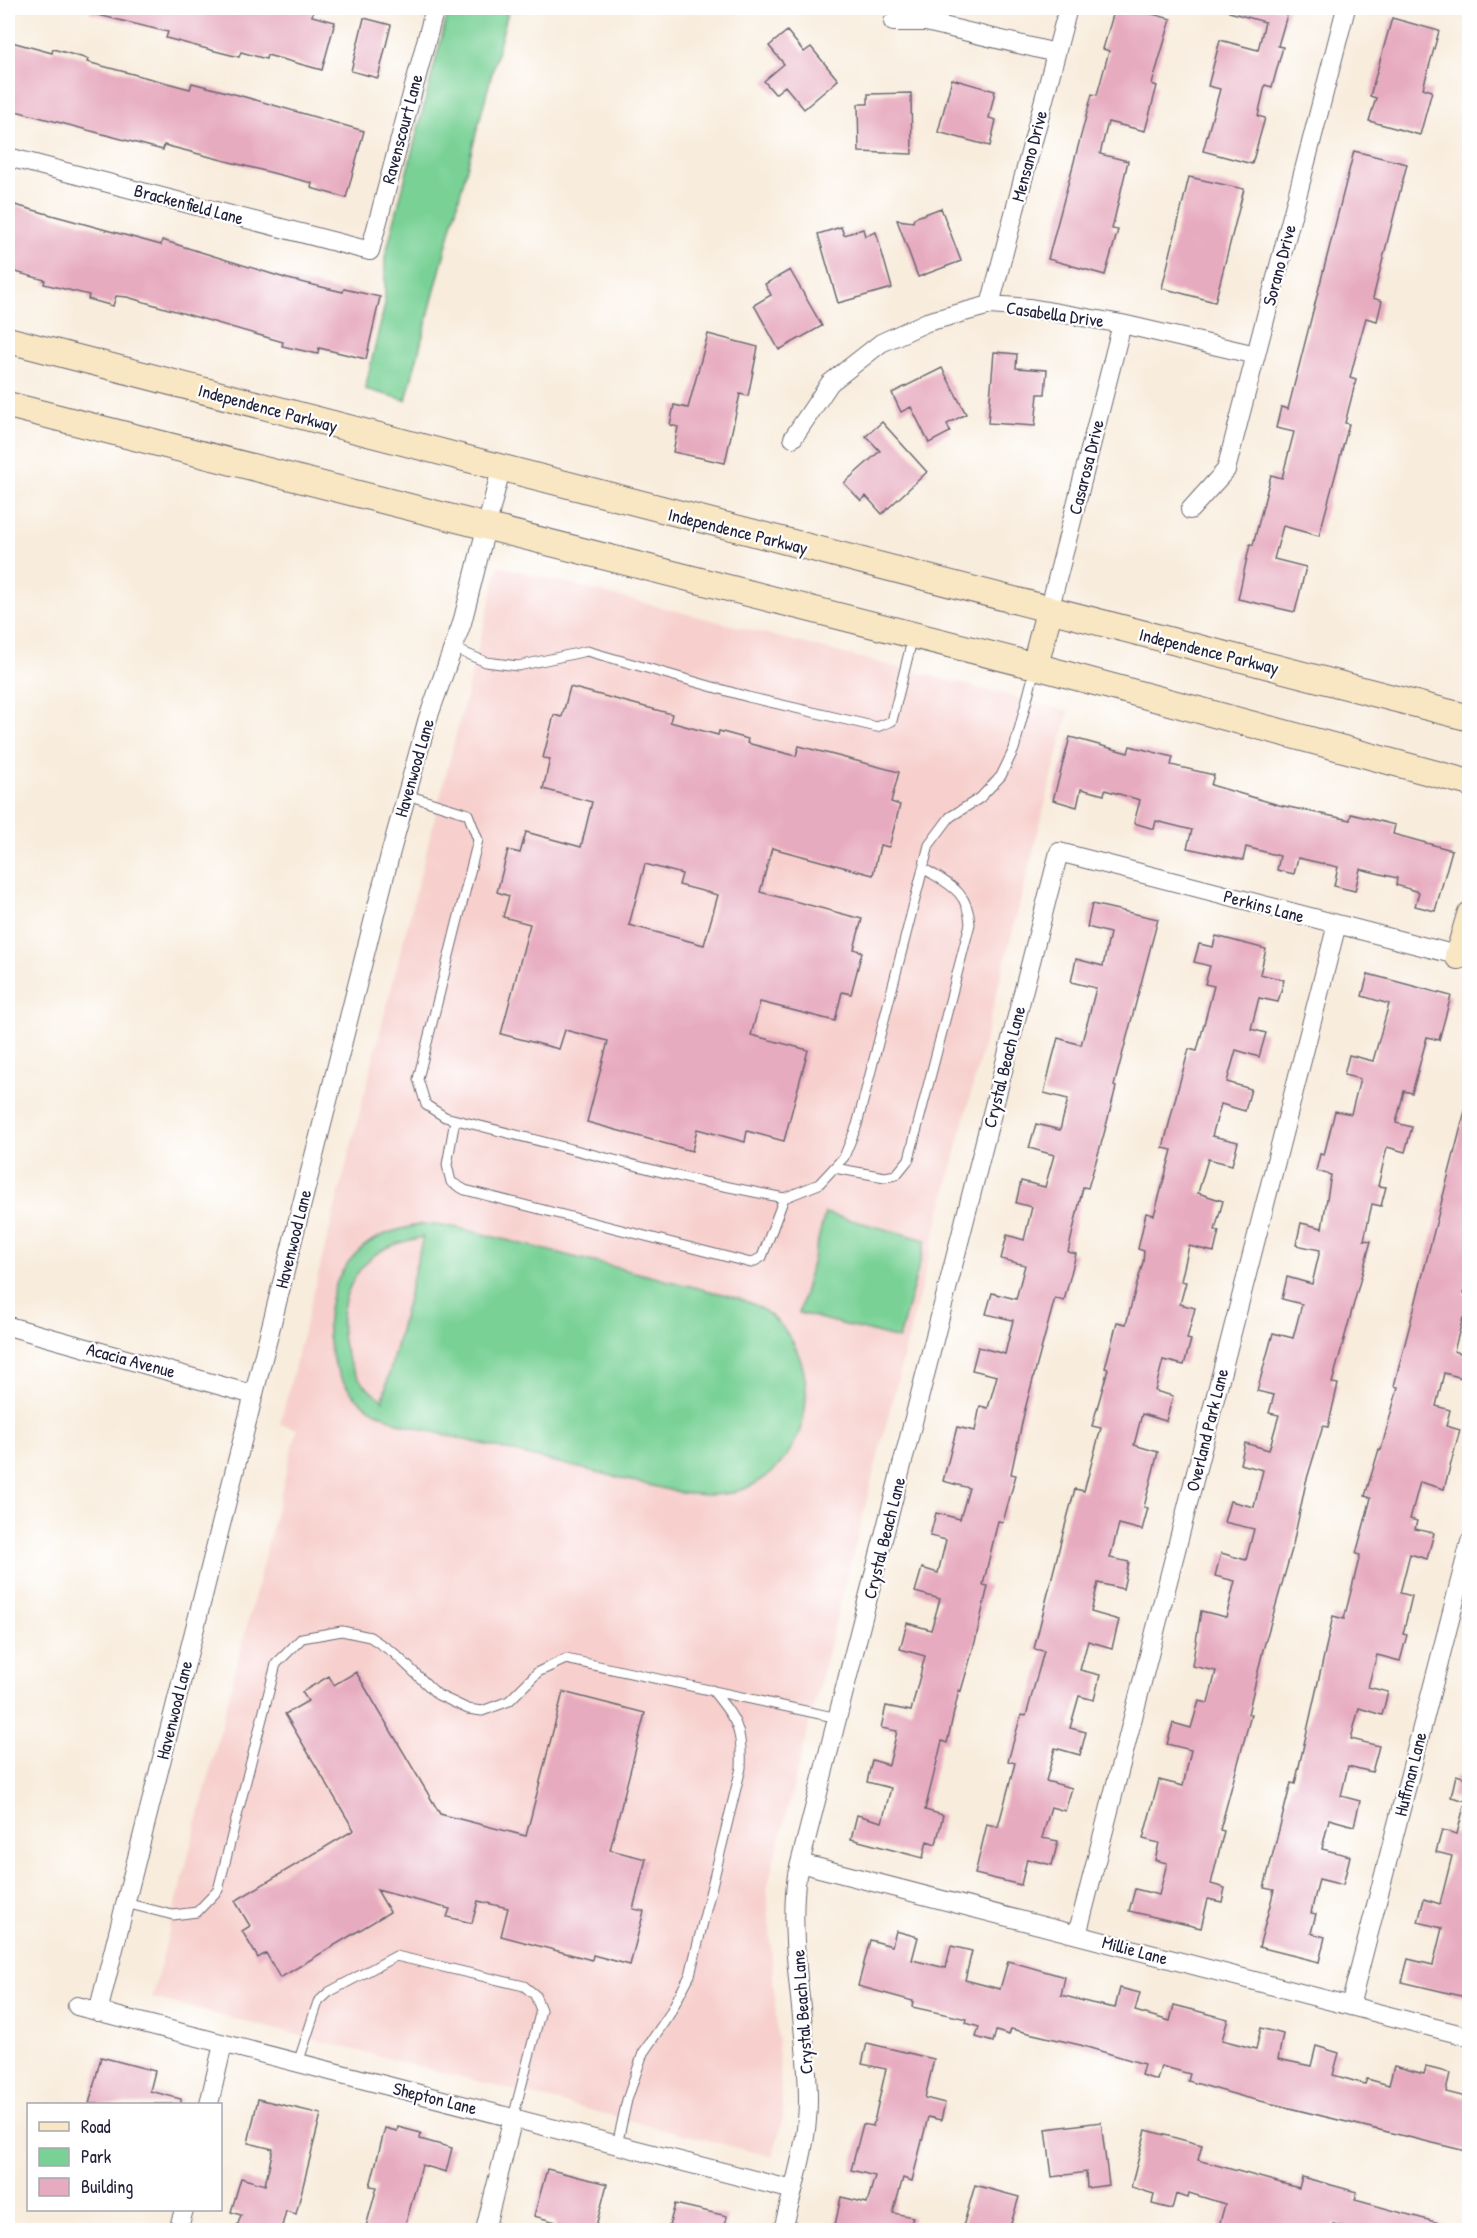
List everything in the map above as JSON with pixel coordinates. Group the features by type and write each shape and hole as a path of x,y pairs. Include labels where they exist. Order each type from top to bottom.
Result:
{"main road":[{"name":"Independence Parkway","path":"8,340 1470,718"},
{"path":"8,405 1035,666 1470,783"},
{"path":"1035,666 1049,611"},
{"path":"1464,957 1470,915"}],"street":[{"name":"Ravenscourt Lane","path":"370,251 435,8"},
{"name":"Mensano Drive","path":"990,305 1068,8"},
{"name":"Sorano Drive","path":"1190,510 1226,470 1346,8"},
{"path":"893,22 926,22 1056,53"},
{"name":"Brackenfield Lane","path":"8,157 370,251"},
{"name":"Casabella Drive","path":"793,438 830,383 881,343 927,322 990,305 1030,308 1122,324 1256,355"},
{"name":"Casarosa Drive","path":"1049,611 1122,324"},
{"name":"Havenwood Lane","path":"98,2012 407,795 428,718 453,648 501,469"},
{"name":"Perkins Lane","path":"1059,852 1464,957"},
{"name":"Crystal Beach Lane","path":"783,2230 804,2141 808,2103 795,1911 800,1863 1059,852"},
{"name":"Overland Park Lane","path":"1077,1935 1337,924"},
{"name":"Acacia Avenue","path":"8,1326 254,1395"},
{"name":"Huffman Lane","path":"1350,2006 1470,1542"},
{"name":"Millie Lane","path":"800,1863 1470,2037"},
{"name":"Shepton Lane","path":"77,2006 793,2190"},
{"path":"209,2103 224,2044"},
{"path":"484,2230 513,2118"},
{"path":"178,2230 183,2211"}],"lane":[{"path":"453,648 486,662 518,666 587,651 748,697 876,727 892,721 913,636"},
{"path":"407,795 468,814 478,840 418,1078 426,1105 445,1118 689,1179 784,1198 819,1184 844,1157 857,1125 928,845 938,829 950,817 980,798 1001,776 1014,749 1035,666"},
{"path":"834,1168 885,1177 896,1175 909,1159 970,924 966,900 958,891 923,868"},
{"path":"455,1120 447,1165 451,1182 465,1190 751,1263 762,1257 784,1198"},
{"path":"125,1903 173,1915 196,1912 218,1890 276,1665 302,1638 342,1631 370,1637 394,1653 438,1695 468,1709 482,1712 509,1701 538,1672 566,1659 838,1718"},
{"path":"617,2145 627,2100 643,2053 669,2015 690,1975 741,1768 742,1741 735,1719 712,1690"},
{"path":"298,2063 309,2022 318,2002 329,1992 396,1956 524,1986 535,1995 541,2010 513,2118"}],"shaded area":[{"path":"499,566 1069,711 767,1889 783,2116 773,2157 152,1998 297,1429 280,1424"}],"green space":[{"path":"449,8 509,8 406,400 365,389 385,304 385,257"},
{"path":"825,1213 926,1240 899,1339 799,1313"},
{"path":"422,1224 454,1227 730,1296 760,1308 782,1327 797,1350 805,1376 806,1403 800,1430 788,1454 769,1474 736,1492 705,1495 681,1493 405,1425 369,1408 351,1392 332,1357 328,1337 328,1317 332,1297 338,1279 363,1247 384,1235","holes":["423,1237 383,1400 362,1382 345,1352 342,1335 345,1301 360,1270 372,1257 390,1246"]}],"building":[{"path":"91,8 314,8 312,16 335,22 322,70 267,55 266,59 241,52 239,57 166,38 168,32 90,13"},
{"path":"1115,8 1130,8 1171,19 1152,84 1157,86 1145,131 1108,122 1100,154 1128,161 1112,229 1118,230 1105,275 1048,259 1092,94 1097,95 1109,51 1103,49"},
{"path":"1230,8 1289,8 1278,46 1283,47 1272,87 1265,85 1258,116 1265,118 1252,164 1203,151 1220,89 1208,86 1220,40 1258,50 1265,22 1229,12"},
{"path":"364,18 391,25 378,78 351,71"},
{"path":"1392,18 1439,31 1423,88 1432,91 1420,135 1369,121 1376,98 1370,96"},
{"path":"787,31 804,52 811,47 838,80 804,109 785,86 775,94 764,81 784,64 769,46"},
{"path":"8,41 52,53 53,49 88,59 87,62 190,89 192,83 364,131 346,198 311,188 312,183 164,145 163,150 8,109"},
{"path":"952,79 995,91 989,118 996,120 990,146 938,132"},
{"path":"911,93 912,154 859,152 858,104 868,104 868,94"},
{"path":"1354,151 1407,164 1373,298 1382,301 1377,321 1366,318 1359,343 1350,378 1356,380 1345,423 1349,424 1319,536 1283,526 1274,559 1306,567 1295,612 1238,599 1250,544 1253,545 1271,475 1282,478 1294,432 1276,428 1281,407 1288,409"},
{"path":"1189,177 1244,189 1215,302 1162,288"},
{"path":"15,205 161,245 162,240 288,279 343,292 344,289 380,297 366,359 319,348 318,354 282,346 283,342 127,297 116,296 113,306 88,299 89,295 44,284 45,280 8,270 8,233"},
{"path":"941,208 961,261 918,277 897,220 913,222 914,218"},
{"path":"841,227 844,235 863,229 865,236 876,232 892,288 838,303 818,234"},
{"path":"790,270 822,326 779,350 754,305 771,295 765,284"},
{"path":"708,334 758,347 748,396 740,394 725,463 673,452 678,427 670,425 674,405 688,408"},
{"path":"994,352 1017,354 1016,368 1047,370 1045,394 1038,394 1035,426 988,423"},
{"path":"942,368 966,414 947,424 950,432 929,443 911,407 901,412 892,393"},
{"path":"882,422 927,472 882,514 866,496 861,501 844,483 880,451 866,436"},
{"path":"570,687 672,714 670,722 718,735 719,731 748,739 747,743 796,756 799,746 899,772 891,802 900,805 889,847 880,845 873,875 772,848 760,892 862,919 854,949 862,952 851,994 842,992 835,1021 760,1002 751,1035 808,1050 784,1141 747,1131 745,1142 697,1129 692,1151 587,1122 608,1041 565,1030 559,1049 501,1034 530,924 503,917 509,896 497,892 508,850 520,853 526,832 581,847 592,802 543,789 550,759 543,758 554,715 562,717","holes":["645,864 682,874 679,885 718,895 704,945 629,925"]},
{"path":"1070,737 1128,753 1130,746 1173,757 1171,765 1214,775 1211,785 1279,805 1350,820 1351,814 1395,825 1393,834 1452,850 1435,911 1415,906 1419,892 1396,885 1397,878 1360,869 1355,891 1334,886 1338,867 1298,858 1294,874 1277,870 1280,856 1246,847 1243,860 1187,848 1192,830 1156,821 1154,829 1134,823 1140,800 1105,790 1104,795 1081,789 1077,807 1053,800"},
{"path":"1092,904 1158,919 1114,1086 1116,1087 1104,1134 1088,1188 1083,1187 1068,1252 1076,1254 1064,1301 1055,1298 1025,1409 1011,1474 1016,1475 1003,1522 998,1521 983,1585 988,1586 975,1642 961,1691 959,1690 947,1743 942,1741 925,1810 943,1815 936,1844 927,1841 923,1858 851,1839 857,1815 882,1822 891,1788 867,1782 872,1760 889,1765 897,1731 881,1728 886,1706 911,1711 925,1656 900,1649 907,1623 931,1630 940,1599 915,1592 922,1568 938,1573 946,1540 930,1536 936,1513 960,1519 969,1488 943,1481 957,1427 975,1431 980,1406 988,1408 997,1376 972,1370 978,1347 1005,1354 1013,1320 986,1314 992,1293 1016,1299 1025,1265 1001,1259 1007,1235 1024,1240 1032,1207 1016,1203 1021,1181 1045,1187 1054,1155 1029,1148 1036,1124 1060,1130 1068,1099 1044,1093 1052,1060 1058,1038 1081,1045 1096,988 1071,982 1076,959 1103,966 1110,933 1087,927"},
{"path":"1216,936 1266,949 1260,974 1284,980 1278,1002 1259,998 1251,1029 1266,1033 1259,1057 1236,1050 1227,1082 1251,1089 1245,1111 1221,1104 1212,1136 1238,1142 1232,1165 1208,1159 1198,1193 1223,1201 1215,1230 1219,1231 1214,1252 1189,1246 1181,1281 1186,1282 1180,1304 1195,1308 1187,1339 1191,1340 1184,1365 1163,1360 1155,1391 1173,1396 1166,1421 1142,1414 1134,1445 1158,1452 1144,1507 1148,1508 1142,1530 1119,1524 1110,1558 1129,1562 1123,1589 1098,1583 1091,1612 1119,1620 1112,1648 1088,1641 1080,1670 1100,1675 1094,1700 1079,1696 1070,1728 1086,1732 1080,1755 1055,1748 1046,1781 1072,1788 1065,1811 1051,1807 1042,1838 1058,1841 1052,1865 1027,1859 1021,1885 975,1874 987,1824 998,1827 1015,1763 1008,1761 1021,1715 1026,1716 1044,1651 1034,1649 1062,1537 1075,1489 1084,1491 1101,1428 1092,1426 1108,1369 1105,1368 1117,1322 1126,1324 1143,1262 1144,1251 1138,1249 1146,1213 1154,1215 1172,1150 1163,1148 1177,1092 1189,1049 1197,1051 1214,986 1205,984 1210,966 1194,962 1199,944 1213,947"},
{"path":"1368,974 1451,996 1439,1040 1427,1037 1412,1093 1404,1091 1396,1123 1412,1127 1405,1152 1387,1147 1378,1186 1386,1187 1381,1206 1372,1204 1364,1240 1371,1241 1332,1383 1338,1384 1328,1427 1323,1426 1306,1482 1292,1549 1263,1650 1248,1714 1251,1715 1220,1830 1224,1831 1211,1884 1225,1888 1222,1902 1208,1899 1201,1928 1129,1911 1135,1889 1159,1895 1167,1863 1155,1860 1159,1843 1143,1839 1159,1780 1183,1786 1191,1750 1167,1744 1173,1723 1191,1728 1199,1701 1208,1703 1216,1671 1192,1666 1201,1611 1226,1617 1235,1581 1215,1576 1221,1553 1246,1560 1254,1529 1224,1522 1230,1501 1254,1507 1263,1470 1240,1464 1245,1443 1269,1450 1279,1415 1269,1413 1274,1395 1257,1391 1273,1333 1293,1338 1302,1304 1282,1299 1287,1277 1312,1284 1320,1250 1296,1245 1301,1223 1322,1228 1331,1175 1316,1171 1320,1154 1324,1155 1335,1111 1351,1114 1360,1079 1344,1075 1349,1055 1373,1061 1389,1004 1362,996"},
{"path":"1465,1111 1470,1111 1470,1275 1464,1293 1470,1295 1470,1320 1463,1318 1454,1351 1470,1356 1470,1380 1444,1373 1436,1406 1450,1410 1446,1426 1460,1430 1444,1489 1420,1482 1410,1519 1417,1521 1415,1529 1434,1533 1427,1559 1410,1554 1400,1593 1412,1596 1403,1634 1407,1635 1400,1661 1377,1655 1368,1687 1388,1692 1382,1715 1359,1708 1351,1739 1379,1746 1372,1772 1348,1766 1341,1796 1360,1801 1354,1826 1329,1819 1322,1849 1350,1856 1343,1885 1319,1879 1311,1913 1316,1914 1311,1933 1325,1937 1319,1962 1259,1947 1274,1890 1264,1888 1291,1783 1295,1784 1333,1616 1344,1619 1360,1555 1356,1554 1371,1498 1365,1496 1379,1449 1381,1450 1398,1387 1394,1386"},
{"path":"356,1672 440,1814 526,1836 563,1692 645,1713 610,1850 646,1859 633,1909 644,1911 630,1965 593,1955 592,1960 501,1936 508,1908 478,1901 472,1923 447,1917 450,1909 377,1890 390,1912 280,1978 266,1953 258,1958 242,1931 250,1926 235,1901 354,1830 285,1714 308,1701 302,1692 329,1676 334,1685"},
{"path":"1456,1775 1470,1779 1470,1802 1451,1797"},
{"path":"1464,1806 1470,1806 1470,1998 1402,1982 1408,1959 1433,1965 1442,1928 1418,1922 1424,1899 1440,1904 1452,1856 1436,1852 1442,1830 1457,1834"},
{"path":"896,1931 918,1937 912,1960 946,1968 951,1946 972,1951 965,1980 1000,1989 1008,1961 1065,1977 1061,1995 1091,2003 1115,2008 1120,1988 1140,1993 1135,2011 1170,2021 1174,2005 1228,2019 1222,2040 1256,2049 1261,2028 1283,2034 1278,2059 1311,2066 1316,2046 1339,2053 1333,2075 1365,2084 1367,2079 1389,2085 1394,2066 1424,2074 1426,2067 1450,2073 1446,2092 1470,2098 1470,2152 1244,2097 1188,2081 1190,2074 1161,2066 1157,2080 1141,2075 1144,2064 1080,2045 1011,2029 1009,2035 996,2031 993,2042 976,2037 979,2027 966,2023 967,2019 912,2007 913,2001 858,1986 870,1940 892,1946"},
{"path":"867,2043 934,2059 925,2098 945,2103 941,2120 928,2117 912,2181 903,2178 893,2213 913,2217 909,2230 834,2230 841,2197 867,2203 875,2176 851,2170 863,2124 873,2126 886,2069 862,2064"},
{"path":"101,2057 155,2071 150,2091 181,2099 181,2103 89,2103"},
{"path":"258,2099 321,2114 296,2214 286,2211 281,2230 236,2230 241,2215 231,2212 241,2178 265,2185 273,2149 248,2143"},
{"path":"1101,2122 1109,2185 1087,2188 1086,2172 1052,2177 1046,2129"},
{"path":"398,2127 421,2133 420,2139 452,2148 446,2172 422,2165 404,2230 365,2230 377,2187 370,2186 385,2128 397,2131"},
{"path":"1146,2130 1202,2145 1198,2160 1299,2188 1302,2177 1357,2192 1355,2200 1450,2226 1449,2230 1357,2230 1333,2224 1332,2230 1218,2230 1225,2204 1189,2193 1188,2198 1176,2194 1172,2209 1152,2204 1154,2194 1131,2187"},
{"path":"547,2169 607,2184 595,2230 554,2230 556,2222 534,2216"},
{"path":"975,2185 1019,2197 1009,2230 962,2230"},
{"path":"675,2204 727,2216 724,2230 668,2230"}]}
